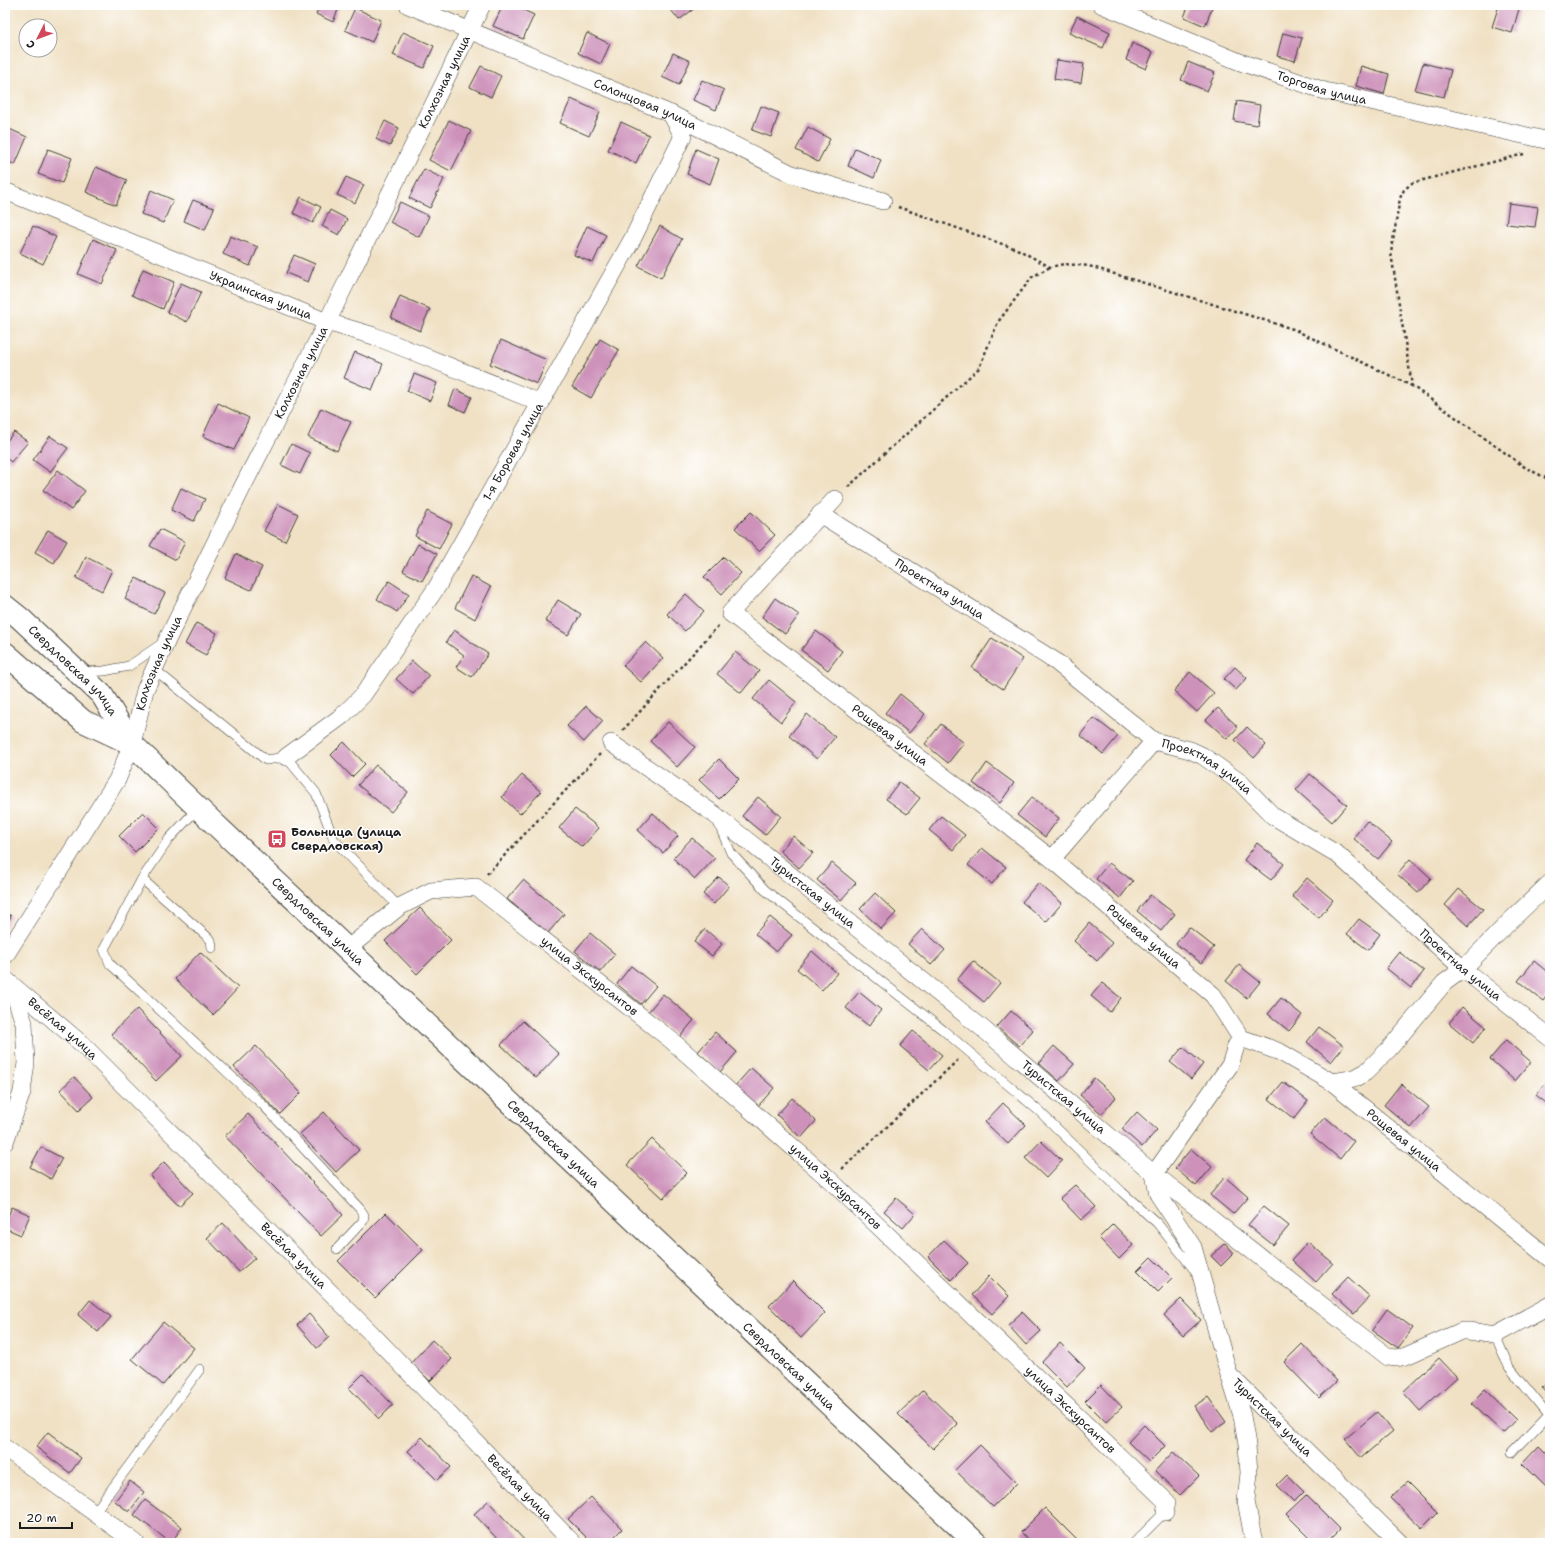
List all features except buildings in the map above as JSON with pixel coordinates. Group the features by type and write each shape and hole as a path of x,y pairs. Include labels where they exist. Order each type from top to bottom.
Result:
{"highway":[{"name":"Свердловская улица","path":"5,606 20,618 102,695 132,744 198,808 976,1543"},
{"name":"Свердловская улица","path":"5,652 83,721 132,744"}],"street":[{"name":"Солонцовая улица","path":"408,5 671,114 792,174 883,201"},
{"name":"Колхозная улица","path":"5,956 117,780 132,744 145,690 168,638 244,484 327,322 482,5"},
{"name":"Торговая улица","path":"1102,5 1240,62 1325,91 1550,141"},
{"name":"1-я Боровая улица","path":"286,757 342,716 363,695 437,587 633,238 683,136 671,114"},
{"name":"Украинская улица","path":"5,190 327,322 374,336 540,404"},
{"path":"820,514 835,499"},
{"name":"Рощевая улица","path":"820,514 730,613 1052,859 1213,995 1241,1038 1280,1052 1332,1082 1550,1258"},
{"name":"Проектная улица","path":"820,514 1056,661 1154,741 1190,750 1203,756 1241,783 1273,816 1337,854 1463,969 1550,1038"},
{"path":"1052,859 1154,741"},
{"name":"Туристская улица","path":"611,743 714,814 982,1028 1154,1174 1158,1194 1193,1247 1229,1375 1400,1543"},
{"path":"1332,1082 1355,1078 1366,1072 1389,1049 1444,984 1463,969 1550,883"},
{"name":"улица Экскурсантов","path":"399,906 431,891 476,886 671,1040 830,1180 1168,1502 1165,1512"},
{"path":"346,949 399,906"},
{"path":"5,1142 22,1092 26,1063 24,1023 8,981"},
{"name":"Весёлая улица","path":"8,981 83,1045 372,1333 573,1543"},
{"path":"1241,1038 1236,1046 1230,1065 1154,1174 1388,1357 1397,1358 1406,1356 1462,1331 1495,1335 1550,1305"},
{"path":"1229,1375 1242,1416 1247,1445 1248,1473 1246,1501 1254,1543"},
{"path":"5,1448 136,1543"}],"lane":[{"path":"78,672 104,671 129,666 168,638"},
{"path":"154,670 266,760 286,757 316,794 334,840 399,906"},
{"path":"198,808 169,840 142,879 104,949 110,964 265,1107 360,1209 364,1216 363,1221 337,1249"},
{"path":"714,814 731,853 764,890 966,1050 1039,1111 1122,1192 1157,1223 1202,1279"},
{"path":"142,879 211,940 212,948"},
{"path":"1495,1335 1509,1367 1549,1416 1512,1453"},
{"path":"94,1512 200,1370"},
{"path":"1134,1543 1165,1512"}],"path":[{"path":"1412,386 1391,253 1400,198 1404,190 1412,183 1527,153"},
{"path":"883,201 1019,250 1050,267"},
{"path":"835,499 979,368 998,322 1032,277 1050,267 1064,264 1089,266 1293,329 1412,386 1526,468 1550,480"},
{"path":"830,1180 961,1057 966,1050"}],"place":[{"name":"Больница (улица Свердловская)","path":"277,839"}]}
